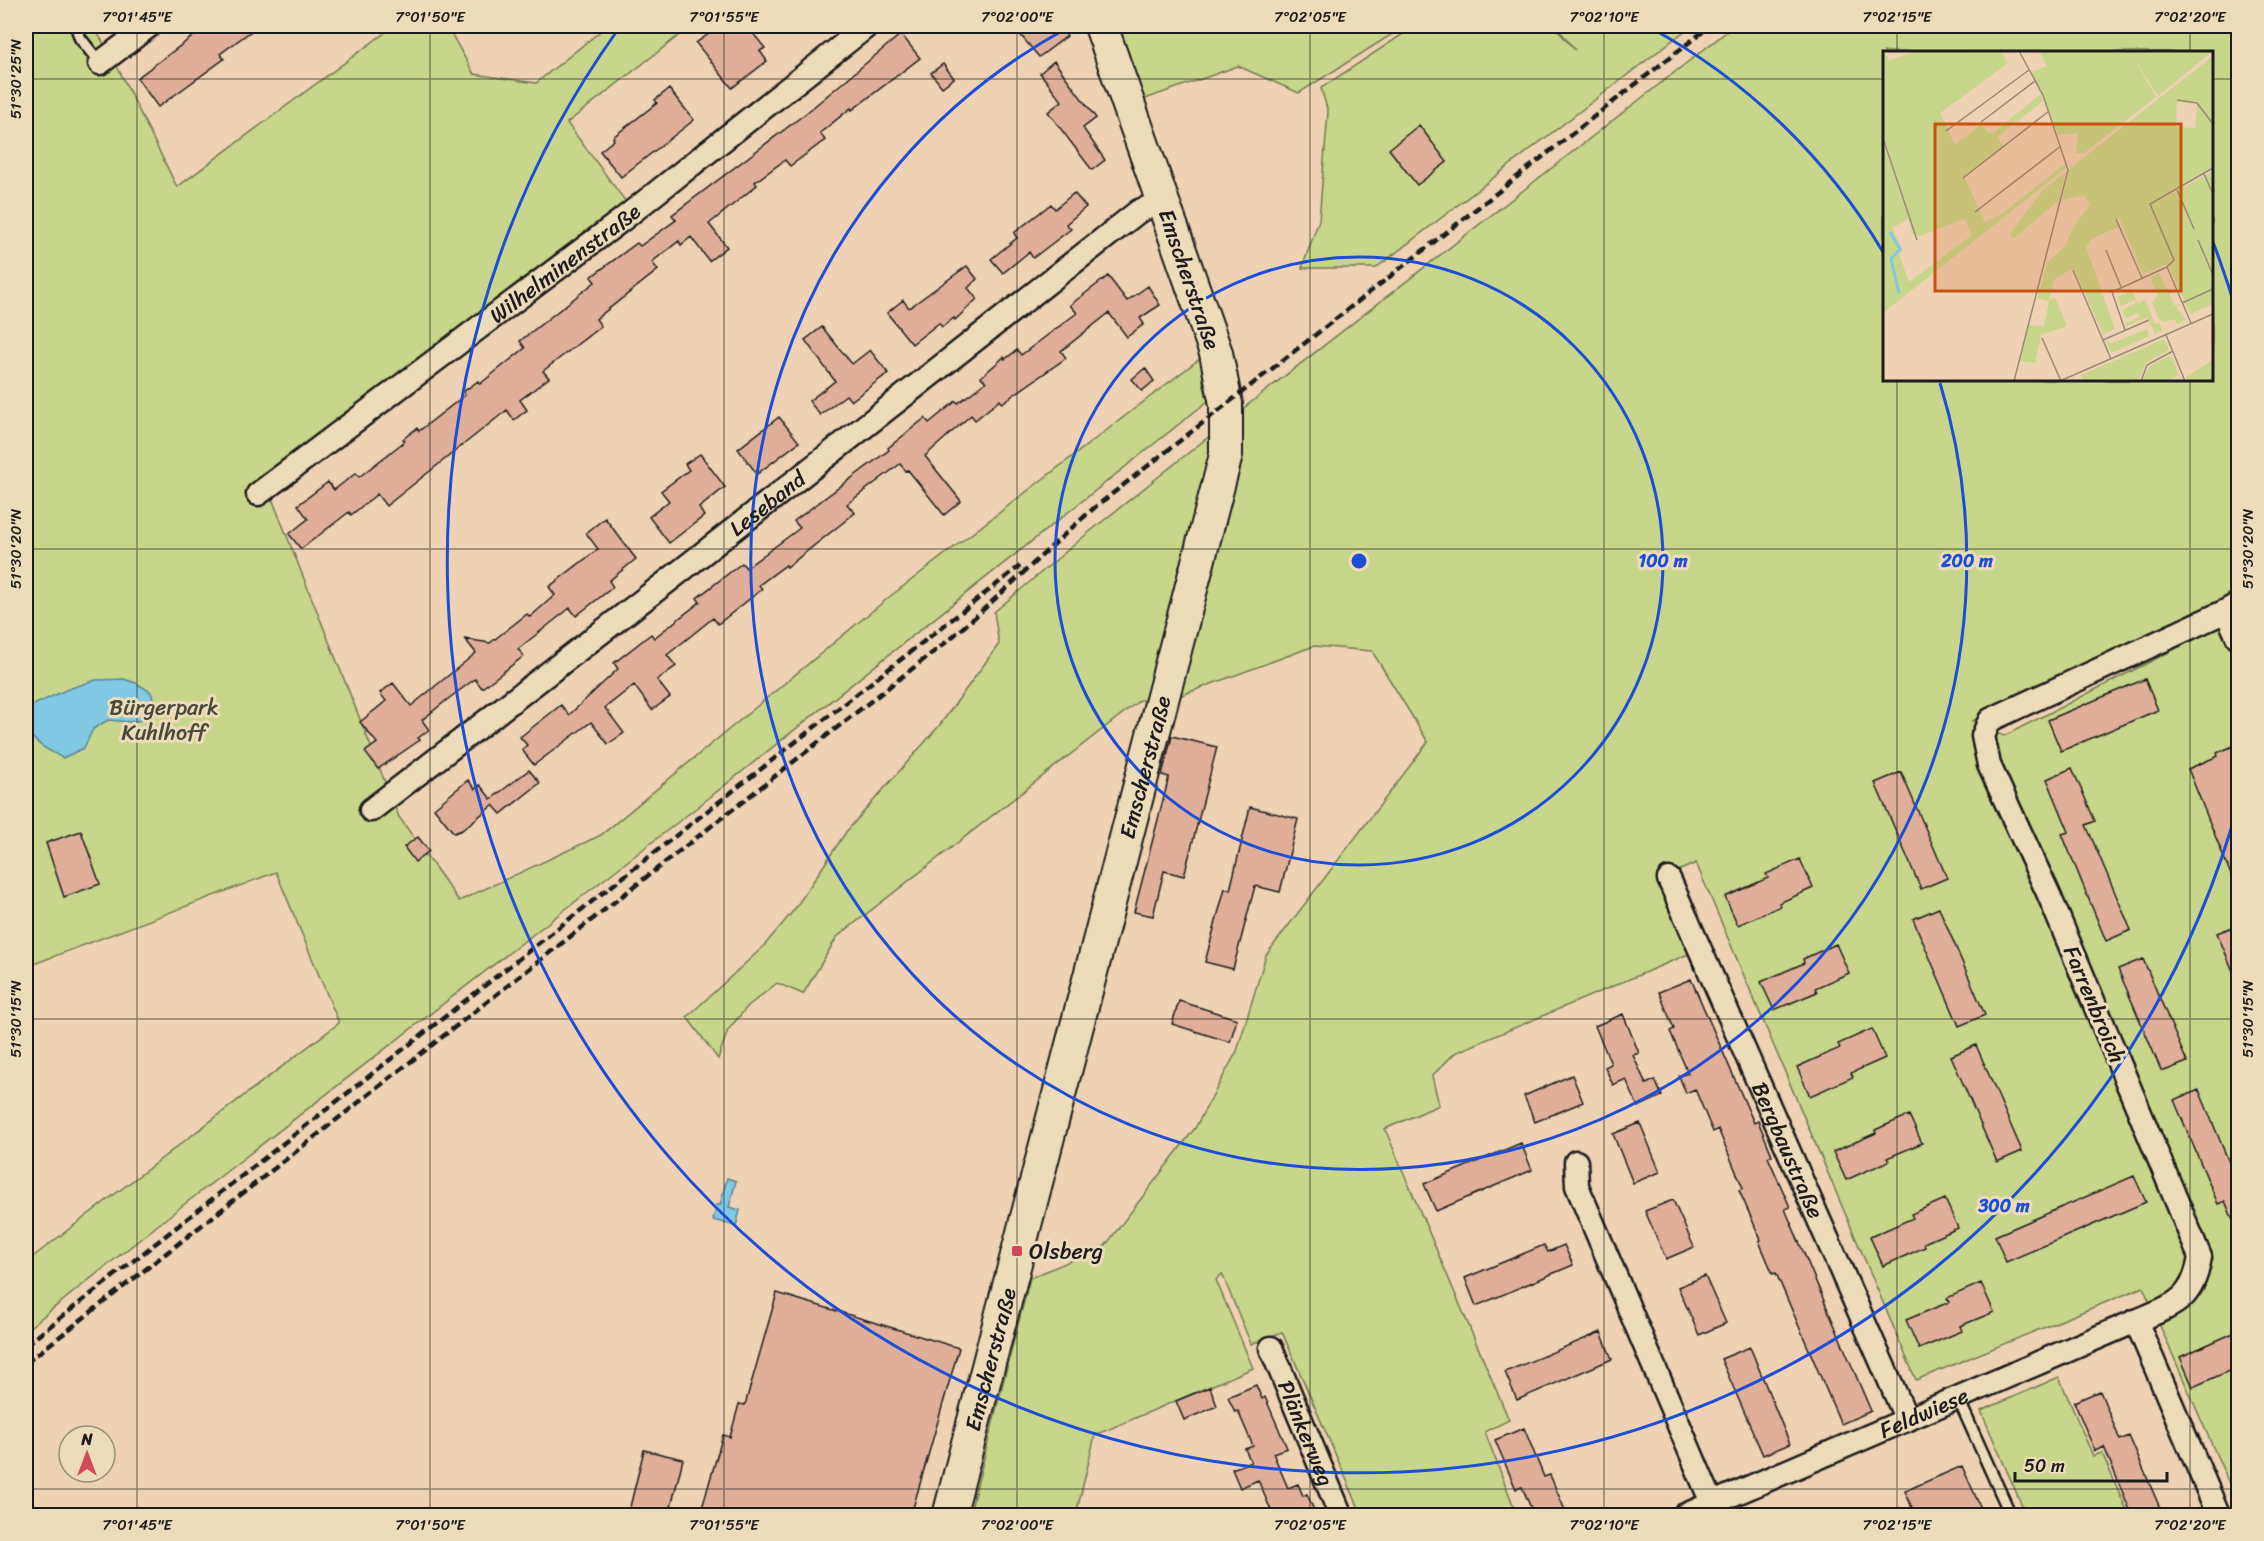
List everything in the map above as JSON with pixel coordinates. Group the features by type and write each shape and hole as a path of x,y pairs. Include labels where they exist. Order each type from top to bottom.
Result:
{"street":[{"path":"100,63 150,26"},
{"name":"Wilhelminenstraße","path":"258,494 623,219 867,26"},
{"name":"Emscherstraße","path":"949,1515 1226,455 1226,404 1216,353 1101,26"},
{"name":"Leseband","path":"371,810 683,570 1130,218 1164,201"},
{"path":"2232,608 2238,638"},
{"name":"Farrenbroich","path":"2136,1321 2171,1306 2187,1293 2197,1276 2200,1257 2049,895 1989,765 1983,736 1990,720 2232,608"},
{"name":"Bergbaustraße","path":"1669,879 1907,1420"},
{"path":"1576,1162 1577,1186 1712,1503"},
{"path":"2136,1321 2219,1515"},
{"name":"Feldwiese","path":"1683,1515 2136,1321"},
{"name":"Plänkerweg","path":"1271,1348 1341,1515"}],"lane":[{"path":"76,26 80,38 100,63"},
{"path":"1958,1398 2011,1515"}],"green space":[{"name":"Bürgerpark Kuhlhoff","path":"26,26 93,26 113,58 177,187 394,26 447,26 474,74 536,83 607,26 691,26 567,123 632,210 265,481 399,817 459,901 601,835 888,598 1202,357 1203,383 1208,401 695,809 173,1213 26,1330 26,1262 339,1023 276,872 26,967"},
{"path":"1103,26 1405,26 1299,93 1238,66 1131,104"},
{"path":"1415,26 1554,26 1575,50 1556,26 1691,26 1376,268 1302,268 1319,220 1328,112 1321,88"},
{"path":"1734,26 2238,27 2238,599 1972,721 2004,736 2238,617 2238,1504 2143,1287 1916,1380 1696,863 1658,880 1691,953 1455,1053 1432,1076 1439,1105 1385,1129 1509,1420 1485,1432 1517,1515 1362,1515 1282,1332 1251,1344 1222,1274 1216,1280 1253,1368 1095,1435 1076,1515 969,1516 1030,1278 1105,1246 1195,1128 1237,1051 1266,955 1428,742 1372,651 1314,646 1171,699 1231,418"},
{"path":"1207,438 1221,440 1153,700 1140,700 837,937 803,994 777,983 748,1006 728,1030 718,1059 687,1017 763,947 794,910 846,832 939,726 999,644 994,612"},
{"path":"2059,1377 2093,1456 2102,1453 2129,1515 2026,1515 1981,1411"}],"water":[{"path":"124,679 151,692 155,706 148,719 129,722 108,720 93,729 84,748 63,758 39,744 29,732 27,716 31,706 68,689 96,680"},
{"path":"727,1178 736,1181 729,1207 740,1210 736,1226 713,1220 717,1205 720,1205"}],"building":[{"path":"207,26 258,26 220,54 224,59 158,107 137,78"},
{"path":"720,26 747,26 765,48 760,51 767,61 732,88 696,43"},
{"path":"1013,26 1059,26 1067,36 1039,57"},
{"path":"901,34 920,58 820,133 825,140 790,166 785,160 755,182 757,185 709,224 727,247 709,261 691,237 681,245 679,241 652,262 658,270 596,319 601,326 543,371 549,378 520,400 527,410 514,420 507,410 386,506 377,494 351,515 349,512 301,549 289,534 308,519 298,505 328,482 334,490 356,473 359,477 405,441 403,439 417,428 419,431 465,395 463,392 478,381 480,384 525,348 520,341 595,282 591,277 637,243 640,246 676,220 672,215 805,114"},
{"path":"1054,61 1096,118 1083,128 1105,160 1092,170 1048,112 1062,101 1040,73"},
{"path":"943,64 954,78 942,87 931,73"},
{"path":"669,89 694,120 621,177 600,151 614,140 613,137 657,103 655,100"},
{"path":"1419,125 1447,162 1417,185 1389,149"},
{"path":"1074,193 1086,207 1066,224 1071,229 1033,258 1029,252 1003,273 991,259 1017,238 1014,233 1051,204 1055,209"},
{"path":"967,266 977,279 968,288 977,299 955,320 954,318 942,327 939,323 912,344 887,313 903,300 909,308"},
{"path":"1108,276 1127,301 1148,286 1160,305 1140,318 1144,324 1127,337 1109,313 1061,351 1066,358 1002,403 1000,400 975,420 971,415 925,456 961,501 944,515 908,470 906,471 900,464 847,504 855,513 787,567 786,565 759,585 762,589 718,624 713,618 667,655 676,666 657,680 670,697 652,710 634,685 605,708 624,733 608,744 591,722 534,765 522,750 527,745 520,737 561,705 569,715 618,669 614,663 651,634 654,638 700,602 697,598 742,563 746,568 800,528 794,521 889,450 888,448 925,418 929,423 956,401 958,403 986,382 981,377 1004,357 1005,359 1017,350 1021,355 1077,313 1070,305"},
{"path":"822,327 852,364 870,350 888,373 851,401 846,395 820,415 809,401 835,381 805,340"},
{"path":"1145,368 1154,381 1142,391 1132,379"},
{"path":"779,417 799,442 757,474 738,449"},
{"path":"700,454 725,487 699,508 704,516 669,543 649,517 669,501 661,491 689,470 685,464"},
{"path":"605,518 636,559 609,581 613,587 576,616 570,608 518,649 524,656 482,688 475,679 448,699 422,720 429,730 418,738 420,740 378,769 365,752 377,743 360,722 386,701 380,693 393,683 411,706 476,653 465,639 490,643 527,614 530,617 555,595 549,587 598,549 586,533"},
{"path":"2145,679 2158,710 2061,751 2048,720"},
{"path":"1172,736 1217,747 1184,876 1164,871 1153,916 1134,912 1169,777 1162,775"},
{"path":"2238,744 2238,892 2188,769"},
{"path":"2072,768 2095,821 2086,825 2131,930 2106,941 2062,834 2069,832 2047,779"},
{"path":"529,770 540,783 501,814 493,805 462,830 454,833 434,808 468,780 475,789 480,785 491,799"},
{"path":"1901,772 1947,878 1921,889 1875,783"},
{"path":"1250,807 1298,819 1280,892 1255,886 1233,969 1205,962 1225,888 1230,890"},
{"path":"81,831 100,884 64,897 46,843"},
{"path":"418,837 429,851 415,862 404,847"},
{"path":"1800,859 1813,888 1779,903 1781,906 1738,925 1725,897 1768,878 1766,874"},
{"path":"1939,908 1985,1015 1959,1026 1913,919"},
{"path":"2238,925 2238,983 2217,933"},
{"path":"1836,944 1849,973 1815,988 1817,992 1774,1010 1761,982 1804,963 1803,959"},
{"path":"2143,959 2187,1062 2167,1070 2161,1070 2118,969"},
{"path":"1691,979 1754,1123 1758,1121 1772,1155 1768,1157 1790,1207 1785,1209 1871,1411 1841,1424 1776,1273 1773,1274 1759,1241 1761,1240 1739,1190 1743,1188 1718,1129 1713,1132 1695,1089 1686,1093 1679,1076 1688,1073 1670,1031 1674,1029 1659,992"},
{"path":"1179,1001 1237,1019 1230,1042 1172,1024"},
{"path":"1623,1014 1639,1053 1633,1055 1646,1084 1655,1080 1662,1096 1638,1107 1626,1079 1613,1085 1605,1067 1611,1064 1595,1026"},
{"path":"1872,1029 1885,1058 1851,1073 1853,1077 1810,1096 1797,1067 1840,1048 1838,1044"},
{"path":"1976,1045 2022,1151 1997,1162 1951,1056"},
{"path":"1572,1075 1583,1102 1535,1122 1524,1096"},
{"path":"2199,1090 2238,1184 2238,1232 2225,1201 2218,1204 2174,1100"},
{"path":"1909,1115 1922,1143 1887,1158 1889,1161 1846,1180 1833,1152"},
{"path":"1640,1123 1660,1172 1633,1183 1613,1134"},
{"path":"1521,1143 1532,1170 1436,1211 1424,1184"},
{"path":"2134,1176 2146,1202 2006,1262 1995,1236"},
{"path":"1945,1199 1958,1228 1924,1243 1925,1247 1883,1266 1870,1237 1913,1218 1911,1214"},
{"path":"1673,1200 1694,1247 1666,1259 1645,1211"},
{"path":"1544,1245 1548,1252 1564,1245 1573,1265 1476,1306 1465,1278"},
{"path":"1705,1276 1726,1323 1699,1335 1678,1287"},
{"path":"1981,1283 1994,1312 1960,1326 1962,1331 1919,1349 1906,1320 1949,1302 1947,1298"},
{"path":"777,1293 959,1348 911,1515 700,1515 723,1435 730,1437 739,1404 745,1405"},
{"path":"2238,1331 2238,1367 2193,1387 2180,1357"},
{"path":"1601,1332 1612,1359 1517,1400 1505,1372"},
{"path":"1750,1347 1790,1444 1763,1455 1721,1359"},
{"path":"1256,1385 1262,1399 1265,1397 1287,1448 1273,1453 1288,1488 1298,1484 1303,1496 1307,1494 1316,1515 1273,1515 1258,1480 1240,1488 1232,1469 1251,1462 1245,1449 1253,1446 1238,1411 1235,1412 1228,1397"},
{"path":"1210,1387 1217,1406 1184,1420 1176,1401"},
{"path":"2100,1391 2120,1440 2129,1436 2163,1515 2132,1515 2104,1447 2095,1451 2074,1402"},
{"path":"1524,1428 1544,1477 1550,1475 1567,1515 1534,1515 1522,1487 1516,1489 1495,1440"},
{"path":"644,1450 683,1459 669,1515 628,1515"},
{"path":"1962,1466 1984,1515 1915,1515 1905,1491"}],"railway":[{"path":"26,1363 945,643 1094,508 1710,26"},
{"path":"26,1345 1020,566"}],"place":[{"name":"Olsberg","path":"1017,1251"}]}
